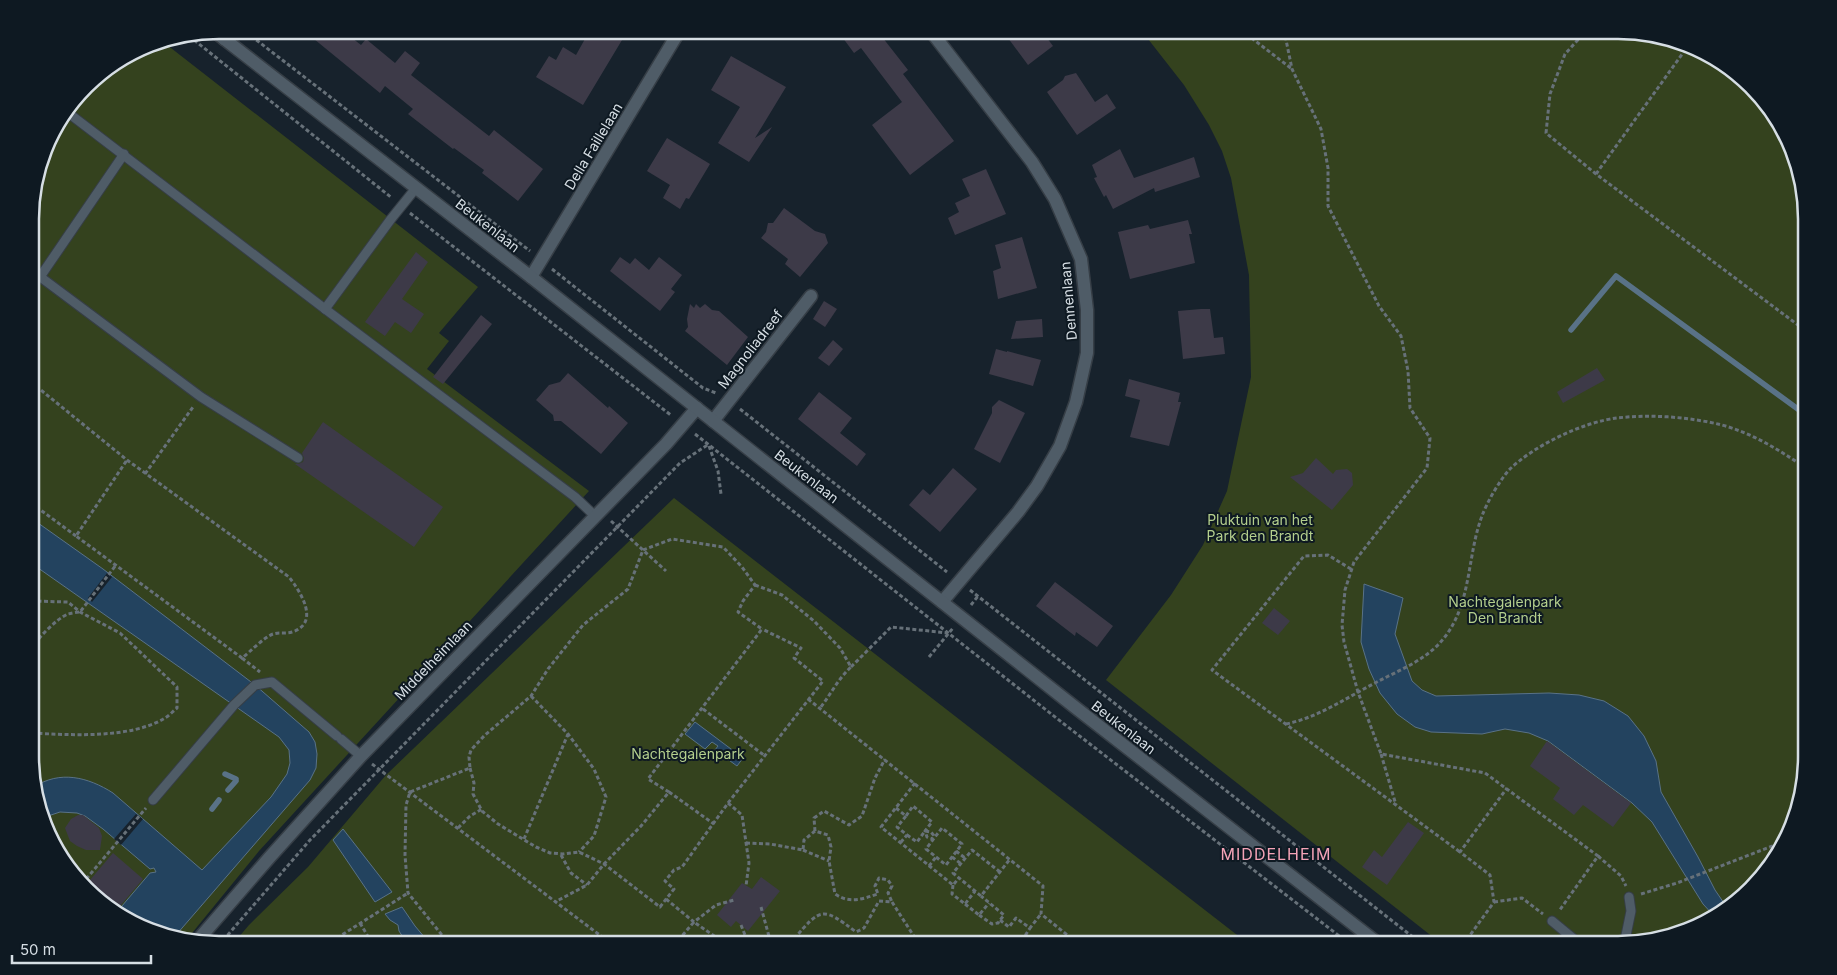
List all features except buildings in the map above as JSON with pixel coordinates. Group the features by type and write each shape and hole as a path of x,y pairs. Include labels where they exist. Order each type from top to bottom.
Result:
{"street":[{"name":"Beukenlaan","path":"230,39 416,188 1369,936"},
{"name":"Della Faillelaan","path":"531,277 675,39"},
{"name":"Dennenlaan","path":"937,39 1032,162 1055,199 1081,259 1087,310 1087,353 1076,402 1060,446 1037,486 1018,512 942,602"},
{"name":"Magnoliadreef","path":"713,421 734,404 811,296"},
{"name":"Middelheimlaan","path":"202,936 361,756 666,444 697,408"}],"lane":[{"path":"72,115 325,310 597,513"},
{"path":"124,154 40,276 201,397 298,458"},
{"path":"325,310 416,188"},
{"path":"153,800 234,705 255,685 272,682 361,756"},
{"path":"1626,936 1631,911 1629,897"},
{"path":"1552,921 1570,936"}],"path":[{"name":"Beukenlaan","path":"255,39 542,260 703,388 719,394 734,404 1412,936"},
{"path":"1253,39 1292,69"},
{"path":"1286,39 1292,69 1321,129 1328,168 1328,206 1379,306 1401,336 1408,371 1410,408 1430,438 1427,468 1354,562 1345,590 1342,625 1344,642 1358,692 1381,754 1396,805"},
{"path":"1579,39 1565,54 1550,94 1546,132 1596,174 1798,325"},
{"path":"194,40 402,206 1339,936"},
{"path":"1596,174 1684,51"},
{"path":"39,388 145,474 289,577 300,591 306,604 307,618 302,627 292,632 271,634 242,658 39,509"},
{"path":"145,474 201,397"},
{"path":"1286,724 1303,721 1424,657 1444,638 1460,610 1482,515 1508,471 1527,455 1571,430 1615,418 1644,416 1694,420 1723,426 1765,441 1798,463"},
{"path":"708,445 718,471 721,494"},
{"path":"228,936 310,840 378,769 680,463 708,445"},
{"path":"76,536 127,460"},
{"path":"597,513 618,527 666,571"},
{"path":"755,585 743,601 738,612 762,629 801,648 794,658 824,681 808,699 682,867 674,870 664,881 674,889 660,907 604,864 579,852 550,853 536,847 498,824 482,809 473,794 474,782 469,757 471,750 485,735 531,696 548,669 584,625 628,589 643,550 672,539 723,547 742,567 755,585 782,595 814,621 840,648 852,667"},
{"path":"1351,569 1328,555 1304,556 1212,670 1490,875 1494,902 1469,936"},
{"path":"39,638 68,614 80,612 116,565"},
{"path":"39,601 68,602 80,612 120,633 177,687 177,708 166,718 123,733 39,733"},
{"path":"820,708 834,690 840,678 891,627 948,633"},
{"path":"714,824 648,779 762,629"},
{"path":"929,657 948,633"},
{"path":"531,696 568,734 594,769 606,797 594,836 579,852"},
{"path":"808,699 1042,886 1041,914 1025,936"},
{"path":"703,708 765,756"},
{"path":"524,839 568,734"},
{"path":"1381,754 1485,774 1507,788 1598,856 1621,876 1629,897 1677,884 1775,844"},
{"path":"815,831 814,818 824,811 848,825 862,816 875,778 885,759"},
{"path":"410,792 470,768"},
{"path":"378,769 601,936"},
{"path":"915,783 881,827 953,885"},
{"path":"1460,852 1507,788"},
{"path":"410,792 406,805 405,856 408,894 443,936"},
{"path":"556,902 587,886 604,864 641,826 669,792"},
{"path":"728,804 742,815 749,863 746,886"},
{"path":"913,806 932,822 917,842 897,826 906,816 913,806"},
{"path":"896,808 906,816"},
{"path":"458,828 470,816 482,809"},
{"path":"86,879 139,816"},
{"path":"942,828 962,844 946,865 926,849 934,838 942,828"},
{"path":"803,850 804,840 815,831"},
{"path":"815,831 828,835 831,847 829,862 836,894 843,899 860,899 878,894"},
{"path":"925,831 927,837 934,838"},
{"path":"901,842 907,835"},
{"path":"746,843 770,844 803,850 829,862"},
{"path":"959,878 953,885 952,894 992,924 998,923 1004,915 953,873 972,850 1000,872"},
{"path":"956,851 965,858"},
{"path":"561,854 571,873 587,886"},
{"path":"1494,902 1522,898 1552,921 1598,856"},
{"path":"929,866 936,857"},
{"path":"952,857 960,863"},
{"path":"981,896 1010,860"},
{"path":"796,936 811,918 820,914 832,915 856,932 864,928 879,901 875,886 879,878 888,880 892,886 888,893 914,936"},
{"path":"965,904 975,891"},
{"path":"340,936 408,894"},
{"path":"666,899 714,936"},
{"path":"682,936 694,922 716,905 734,900"},
{"path":"879,901 892,902"},
{"path":"979,915 990,903"},
{"path":"761,907 769,936"},
{"path":"1041,914 1069,936"},
{"path":"1000,920 1009,927 1016,918 1030,928"},
{"path":"360,923 368,936"},
{"path":"741,925 745,936"}],"green space":[{"name":"Nachtegalenpark Den Brandt","path":"1148,39 1630,39 1654,42 1676,48 1698,57 1718,69 1746,91 1774,128 1789,161 1795,183 1798,207 1798,768 1795,792 1780,836 1754,875 1737,892 1718,906 1687,923 1642,935 1432,936 1106,680 1171,595 1203,545 1227,491 1251,377 1249,275 1231,178 1222,151 1209,125 1184,85"},
{"path":"168,46 478,287 439,333 449,341 427,369 589,491 259,851 191,934 161,927 139,918 119,906 100,892 83,875 69,856 52,825 40,780 39,207 42,183 57,139 76,109 91,91 128,63 150,52"},
{"name":"Nachtegalenpark","path":"674,498 1238,936 240,936 308,867 386,775"}],"water":[{"path":"39,524 103,569 255,685 309,732 315,742 317,754 316,768 310,780 179,932 150,923 121,907 150,873 156,872 154,868 150,869 85,816 77,813 60,812 49,816 41,784 64,777 84,780 103,787 113,793 202,870 271,797 287,774 290,763 289,750 279,737 39,569"},
{"path":"1364,584 1403,598 1395,634 1412,681 1422,690 1436,696 1549,693 1579,695 1604,701 1628,716 1644,736 1656,761 1661,792 1723,902 1710,911 1703,904 1652,822 1632,803 1548,741 1529,733 1505,729 1482,734 1431,732 1415,727 1397,714 1380,693 1369,669 1361,642"},
{"path":"695,722 743,758 737,766 715,750 718,746 712,742 705,749 685,734"},
{"path":"343,829 392,892 375,902 333,840"},
{"path":"402,907 423,936 402,936 398,925 385,914"}],"pier":[{"path":"107,573 112,577 92,602 88,598"},
{"path":"136,814 143,819 121,845 114,839"}],"waterway":[{"path":"1571,330 1616,276 1798,409"},
{"path":"225,774 236,779"},
{"path":"228,790 236,781"},
{"path":"212,809 219,800"}],"district":[{"name":"MIDDELHEIM","path":"1276,854"}],"park label":[{"name":"Pluktuin van het Park den Brandt","path":"1260,528"}]}
